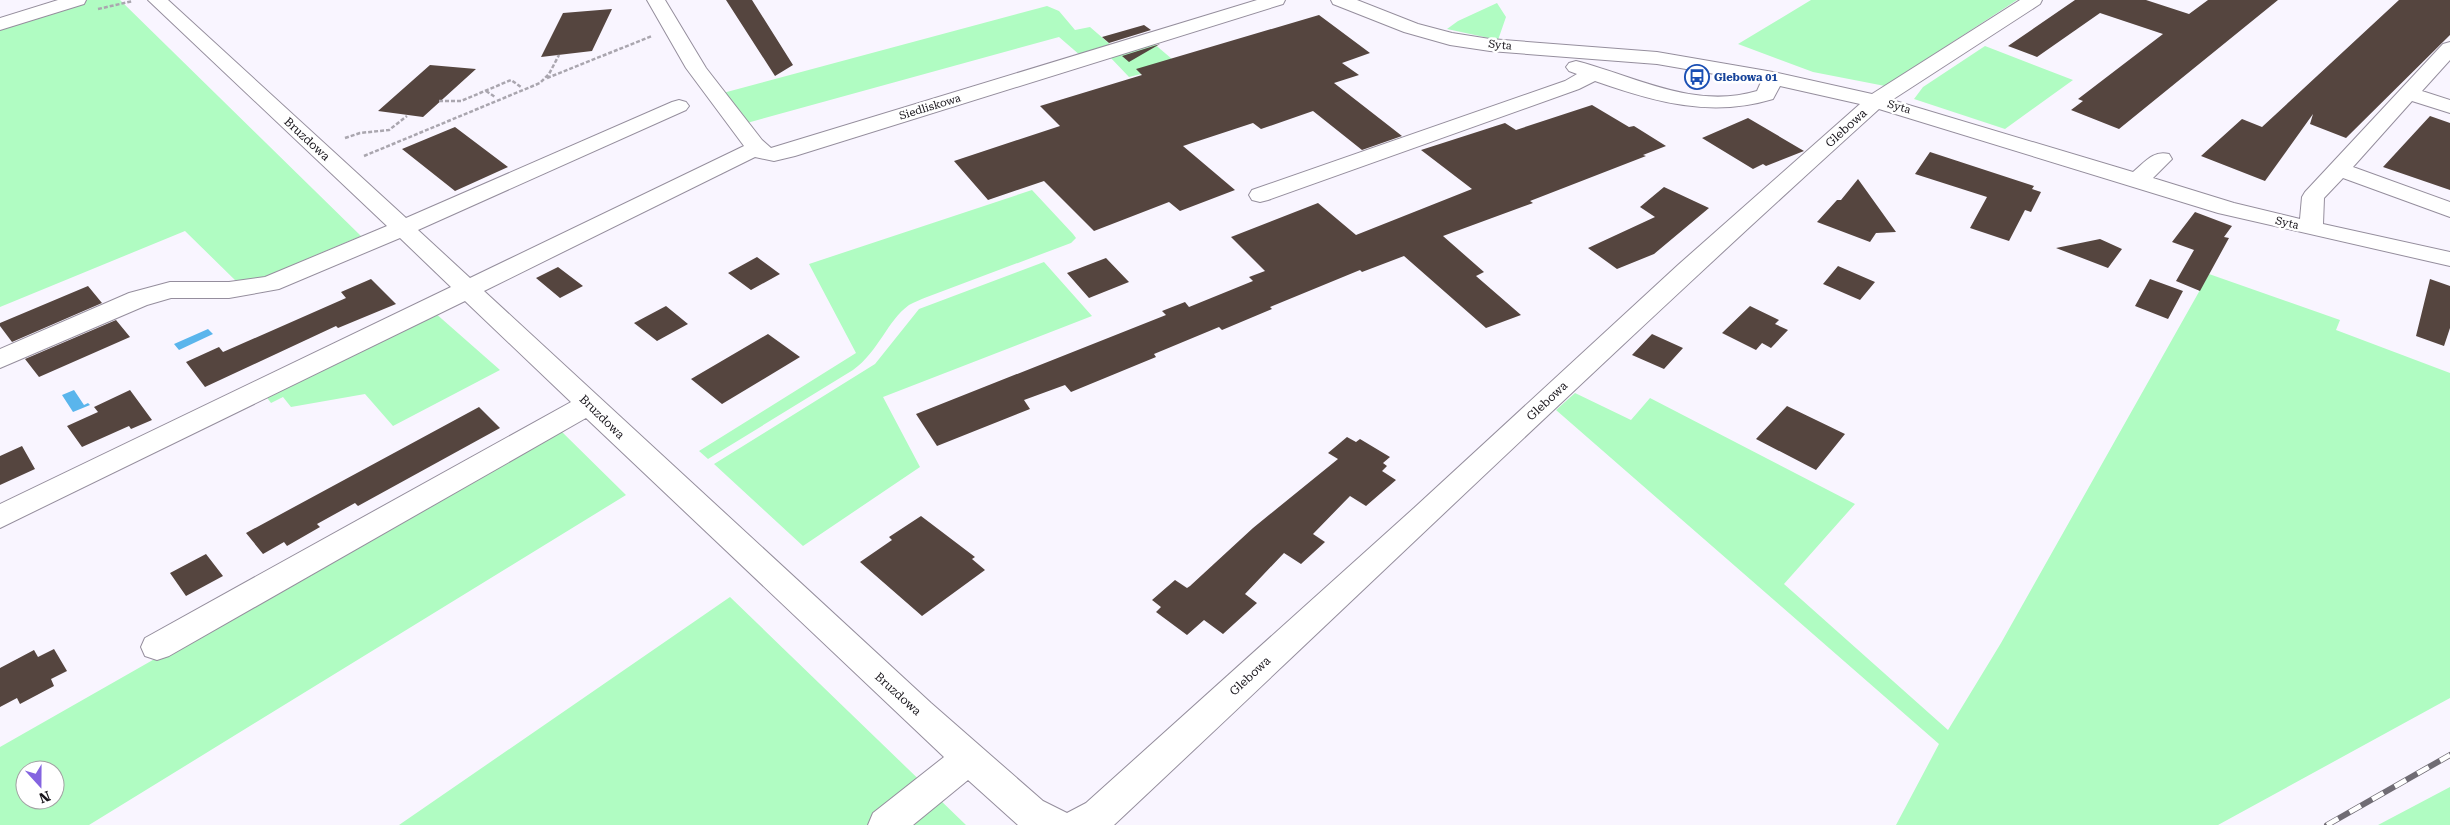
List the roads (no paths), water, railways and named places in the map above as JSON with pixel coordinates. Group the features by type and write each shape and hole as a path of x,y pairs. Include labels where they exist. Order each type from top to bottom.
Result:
{"street":[{"path":"0,24 76,0"},
{"name":"Bruzdowa","path":"156,0 469,289 776,582 1030,813 1054,825"},
{"path":"0,517 757,148 731,117 688,58 656,0"},
{"name":"Siedliskowa","path":"757,148 763,153 772,154 796,149 1276,0"},
{"name":"Syta","path":"1340,0 1411,28 1450,39 1550,50 1657,58 1774,78 1876,101 2226,208 2311,229 2450,259"},
{"name":"Glebowa","path":"1079,825 1099,815 1425,516 1687,270 1876,101 2033,0"},
{"path":"2311,229 2313,197 2450,48"},
{"path":"1550,50 1563,61 1594,73 1687,100 1725,104 1743,103 1766,95 1774,78"},
{"path":"1260,196 1572,85 1594,73"},
{"path":"2408,93 2450,107"},
{"path":"0,359 138,299 170,290 229,290 270,284 679,106"},
{"path":"2137,181 2161,159"},
{"path":"2339,169 2450,210"},
{"path":"157,647 589,404"},
{"path":"886,825 969,758"}],"water":[{"path":"208,329 213,334 179,350 174,344"},
{"path":"74,390 84,405 88,403 90,405 73,412 62,395"}],"railway":[{"path":"2327,825 2450,755"}],"place":[{"name":"Glebowa 01","path":"1697,77"}]}
